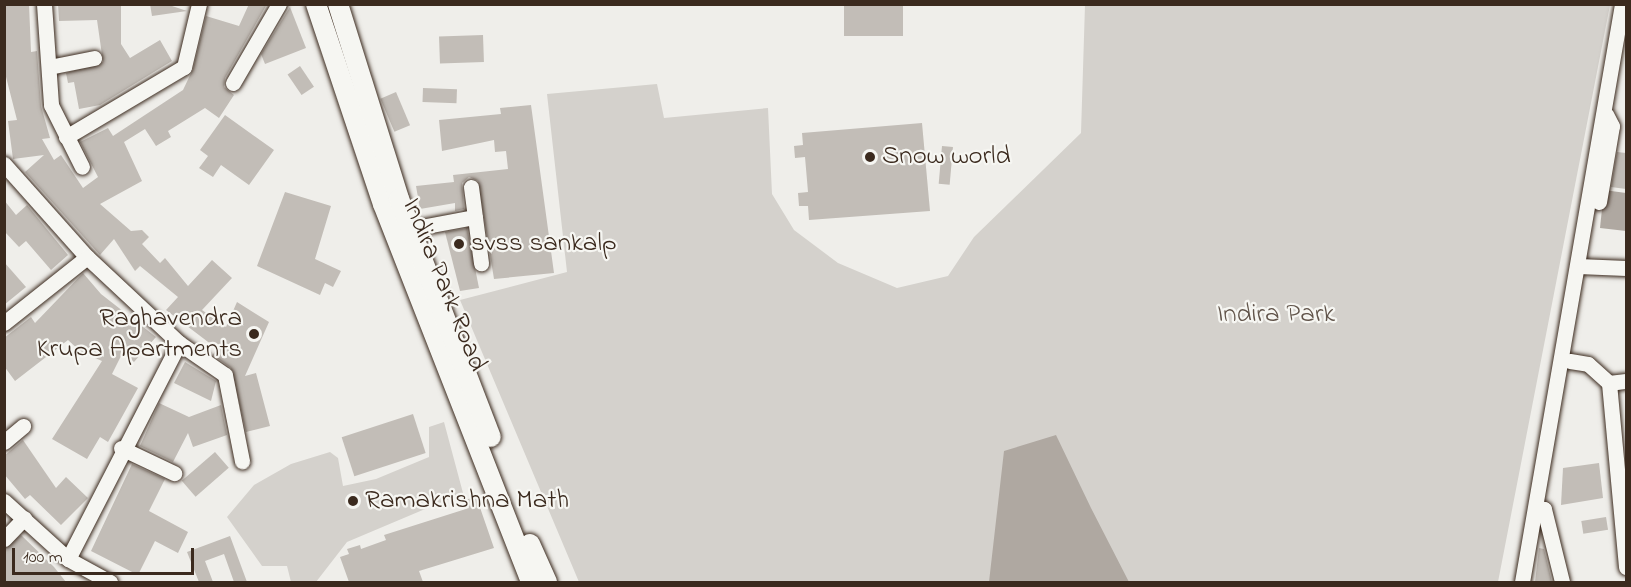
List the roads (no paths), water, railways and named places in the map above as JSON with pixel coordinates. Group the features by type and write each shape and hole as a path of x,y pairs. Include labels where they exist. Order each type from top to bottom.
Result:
{"main road":[{"name":"Indira Park Road","path":"316,4 382,204 531,582"},
{"name":"Indira Park Road","path":"338,4 410,229 547,582"}],"street":[{"path":"44,4 51,105 81,167"},
{"path":"66,137 184,68 199,4"},
{"path":"233,83 279,4"},
{"path":"1531,582 1540,508 1583,268 1622,4"},
{"path":"49,67 94,58"},
{"path":"6,168 87,257 178,343 225,375 242,461"},
{"path":"471,188 481,263"},
{"path":"410,229 475,217"},
{"path":"4,323 87,257"},
{"path":"1583,268 1626,268"},
{"path":"1522,582 1576,361 1583,268"},
{"path":"68,559 122,448 178,343"},
{"path":"1576,361 1609,383 1626,381"},
{"path":"1609,383 1626,567"},
{"path":"4,442 23,426"},
{"path":"122,448 174,473"},
{"path":"4,501 68,559 110,582"},
{"path":"1540,508 1562,582"},
{"path":"4,539 24,518"}],"place":[{"name":"Snow world","path":"870,157"},
{"name":"svss sankalp","path":"459,244"},
{"name":"Raghavendra Krupa Apartments","path":"254,334"},
{"name":"Ramakrishna Math","path":"353,501"}],"park label":[{"name":"Indira Park","path":"1276,315"}]}
